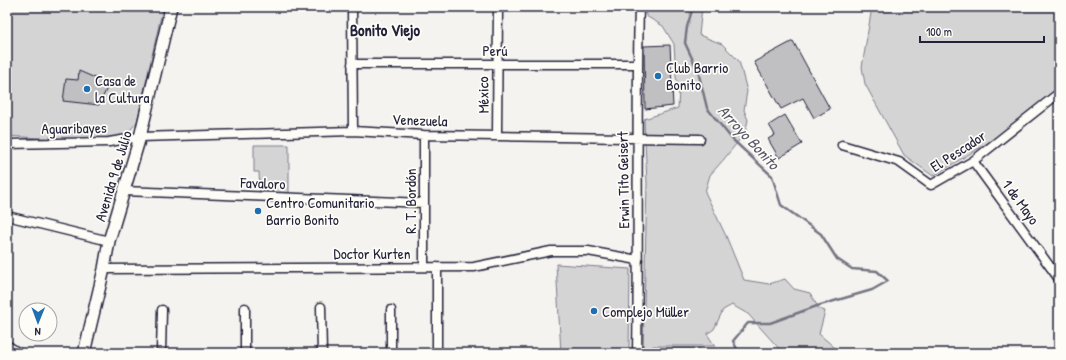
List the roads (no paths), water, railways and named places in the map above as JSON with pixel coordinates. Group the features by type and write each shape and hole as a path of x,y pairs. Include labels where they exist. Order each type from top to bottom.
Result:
{"main road":[{"name":"Avenida 9 de Julio","path":"84,353 109,241 140,137 171,7"}],"street":[{"path":"352,7 353,131"},
{"name":"México","path":"498,7 498,135"},
{"name":"Erwin Tito Geisert","path":"637,353 637,64 639,7"},
{"name":"Perú","path":"352,64 637,64"},
{"name":"El Pescador","path":"842,145 899,162 931,185 973,161 1059,92"},
{"name":"Venezuela","path":"140,137 353,131 424,135 700,139"},
{"name":"R. T. Bordón","path":"424,135 424,267"},
{"name":"Aguaribayes","path":"7,144 109,142 140,137"},
{"name":"1 de Mayo","path":"973,161 1059,279"},
{"name":"Favaloro","path":"124,191 424,203"},
{"path":"7,216 109,241"},
{"name":"Doctor Kurten","path":"104,268 474,267 551,252 588,251 638,260"},
{"path":"437,267 437,353"},
{"path":"321,307 322,353"},
{"path":"245,308 245,353"},
{"path":"161,353 162,310"},
{"path":"391,310 391,353"},
{"path":"7,345 19,353"}],"waterway":[{"name":"Arroyo Bonito","path":"693,7 687,27 685,43 698,71 707,108 732,139 772,176 781,205 821,234 837,259 852,269 877,271 888,281 872,290 817,306 770,323 748,323 733,341 739,353"}],"place":[{"name":"Club Barrio Bonito","path":"658,76"},
{"name":"Casa de la Cultura","path":"87,89"},
{"name":"Centro Comunitario Barrio Bonito","path":"258,211"},
{"name":"Complejo Müller","path":"594,311"}],"district":[{"name":"Bonito Viejo","path":"385,30"}]}
